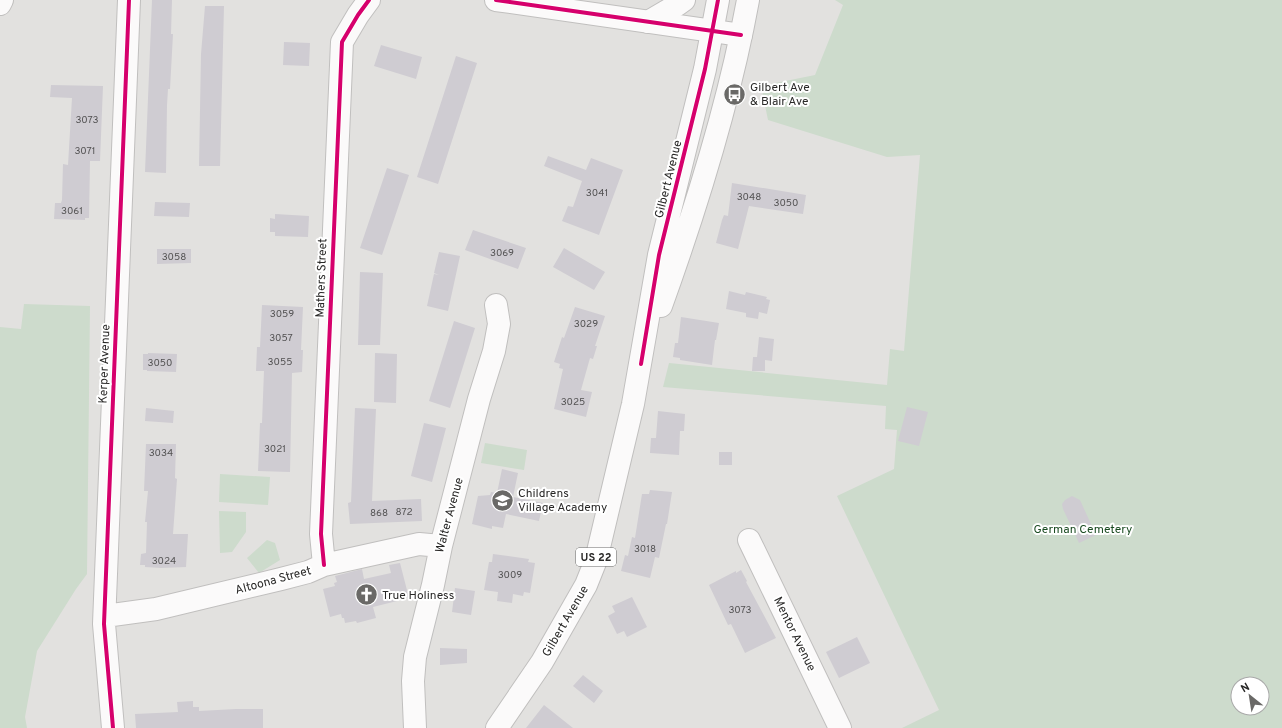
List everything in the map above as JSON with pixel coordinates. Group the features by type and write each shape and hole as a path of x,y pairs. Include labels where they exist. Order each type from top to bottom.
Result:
{"main road":[{"path":"0,4 2,0"},
{"name":"Kerper Avenue","path":"113,728 104,624 129,0"},
{"name":"Mathers Street","path":"324,566 320,534 342,42 369,0"},
{"path":"496,0 741,35"},
{"path":"648,22 684,0"},
{"name":"Gilbert Avenue","path":"497,728 542,662 586,585 597,554 624,444 641,364 659,255 705,69 718,0"},
{"name":"Gilbert Avenue","path":"641,364 678,257 722,115 748,0"},
{"name":"Walter Avenue","path":"414,728 413,681 415,657 441,546 479,399 494,351 500,324 496,305"},
{"name":"Mentor Avenue","path":"749,540 840,728"},
{"name":"Altoona Street","path":"105,616 156,609 308,572 324,566 420,544 441,546"}],"green space":[{"name":"German Cemetery","path":"835,0 1282,0 1282,728 902,728 939,710 837,496 894,469 897,430 885,429 886,406 663,387 669,363 887,385 890,349 904,351 920,155 887,157 768,120 761,86 815,75 843,5"},
{"path":"24,304 90,306 87,574 37,651 25,717 27,728 0,728 0,327 21,329"},
{"path":"485,443 527,450 524,470 481,463"},
{"path":"220,474 270,477 268,505 219,502"},
{"path":"219,511 246,512 246,532 232,552 220,553"},
{"path":"267,540 275,543 280,560 259,573 247,558"}],"building":[{"path":"152,0 172,0 171,34 173,34 170,89 168,89 167,105 166,173 145,172"},
{"path":"205,6 224,6 220,166 199,166 201,54"},
{"path":"284,42 310,43 309,66 283,65"},
{"path":"381,45 422,57 416,79 374,66"},
{"path":"456,56 477,63 438,184 417,177"},
{"path":"51,85 103,86 100,161 90,161 89,218 85,218 85,220 54,219 55,203 61,203 62,200 63,164 68,165 72,98 50,97"},
{"path":"548,156 586,170 591,158 623,170 599,235 562,221 568,206 573,207 582,181 544,166"},
{"path":"387,168 409,175 382,255 360,248"},
{"path":"732,183 806,195 803,214 749,206 738,249 716,243 724,215 728,216"},
{"path":"155,202 190,203 189,217 154,216"},
{"path":"275,214 309,216 308,237 275,236 275,232 270,232 270,218 275,219"},
{"path":"473,230 526,248 518,269 465,250"},
{"path":"564,248 605,272 594,290 553,267"},
{"path":"157,249 191,249 191,263 157,264"},
{"path":"439,252 460,256 448,311 427,306 434,274 439,275 434,273"},
{"path":"360,272 383,273 380,345 358,345"},
{"path":"729,291 745,295 746,292 767,297 766,299 770,300 767,314 759,312 758,319 746,317 746,313 726,309"},
{"path":"262,305 303,307 301,350 303,350 302,372 292,373 290,472 258,471 264,371 256,371 257,347 260,347"},
{"path":"575,307 605,316 595,346 597,346 593,359 590,358 581,390 592,392 586,417 554,409 563,369 559,368 560,364 554,362 562,337 564,338"},
{"path":"681,317 719,323 712,365 680,360 680,358 673,357 675,343 678,343"},
{"path":"454,321 475,328 450,408 429,401"},
{"path":"759,337 774,339 772,361 765,360 765,371 752,371 753,357 757,357"},
{"path":"375,353 397,354 396,403 374,402"},
{"path":"143,354 177,354 176,372 143,370"},
{"path":"907,407 928,412 919,446 898,441"},
{"path":"146,408 174,411 173,423 145,421"},
{"path":"355,408 376,409 372,501 421,499 422,521 350,524 348,503 351,502"},
{"path":"658,411 685,414 684,431 680,431 679,455 650,453 651,438 656,438"},
{"path":"424,423 446,428 432,482 411,476"},
{"path":"146,444 176,444 175,478 177,479 173,534 188,534 186,567 161,568 145,567 145,565 140,565 141,554 146,553 147,522 145,522 148,491 144,491"},
{"path":"719,452 732,452 732,465 719,465"},
{"name":"Childrens Village Academy","path":"502,469 518,473 513,497 543,503 539,521 506,514 503,528 492,526 492,529 472,524 478,496 490,495 491,492 497,493"},
{"path":"650,490 672,492 667,524 659,558 655,557 650,578 621,571 625,555 628,556 632,537 635,538 642,494 649,494"},
{"path":"1072,496 1080,500 1096,535 1079,543 1062,504 1065,500"},
{"path":"493,554 529,559 528,562 535,563 530,593 524,592 523,596 513,594 512,603 497,601 498,592 484,590 489,562 492,562"},
{"name":"True Holiness","path":"400,563 409,598 373,607 376,618 357,623 356,621 345,623 341,614 330,617 323,589 335,586 334,583 337,582 335,576 362,569 364,579 391,573 389,565"},
{"path":"741,570 776,638 745,653 731,624 728,625 709,585 736,571 736,573"},
{"path":"455,588 475,591 471,615 452,612"},
{"path":"632,597 647,627 627,637 624,631 617,634 608,616 615,612 612,606"},
{"path":"857,637 870,663 839,678 826,652"},
{"path":"440,648 467,649 467,663 440,665"},
{"path":"583,675 603,691 594,703 573,686"},
{"path":"193,701 193,707 199,707 199,711 263,709 263,728 136,728 135,714 178,712 177,702"},
{"path":"544,705 573,728 526,728"}],"cycle path":[{"path":"113,728 104,624 129,0"},
{"path":"324,565 321,534 342,42 369,0"},
{"path":"496,0 741,35"},
{"path":"641,364 659,255 705,69 718,0"}],"place":[{"name":"Gilbert Ave & Blair Ave","path":"734,94"},
{"name":"Childrens Village Academy","path":"503,500"},
{"name":"True Holiness","path":"366,595"}]}
